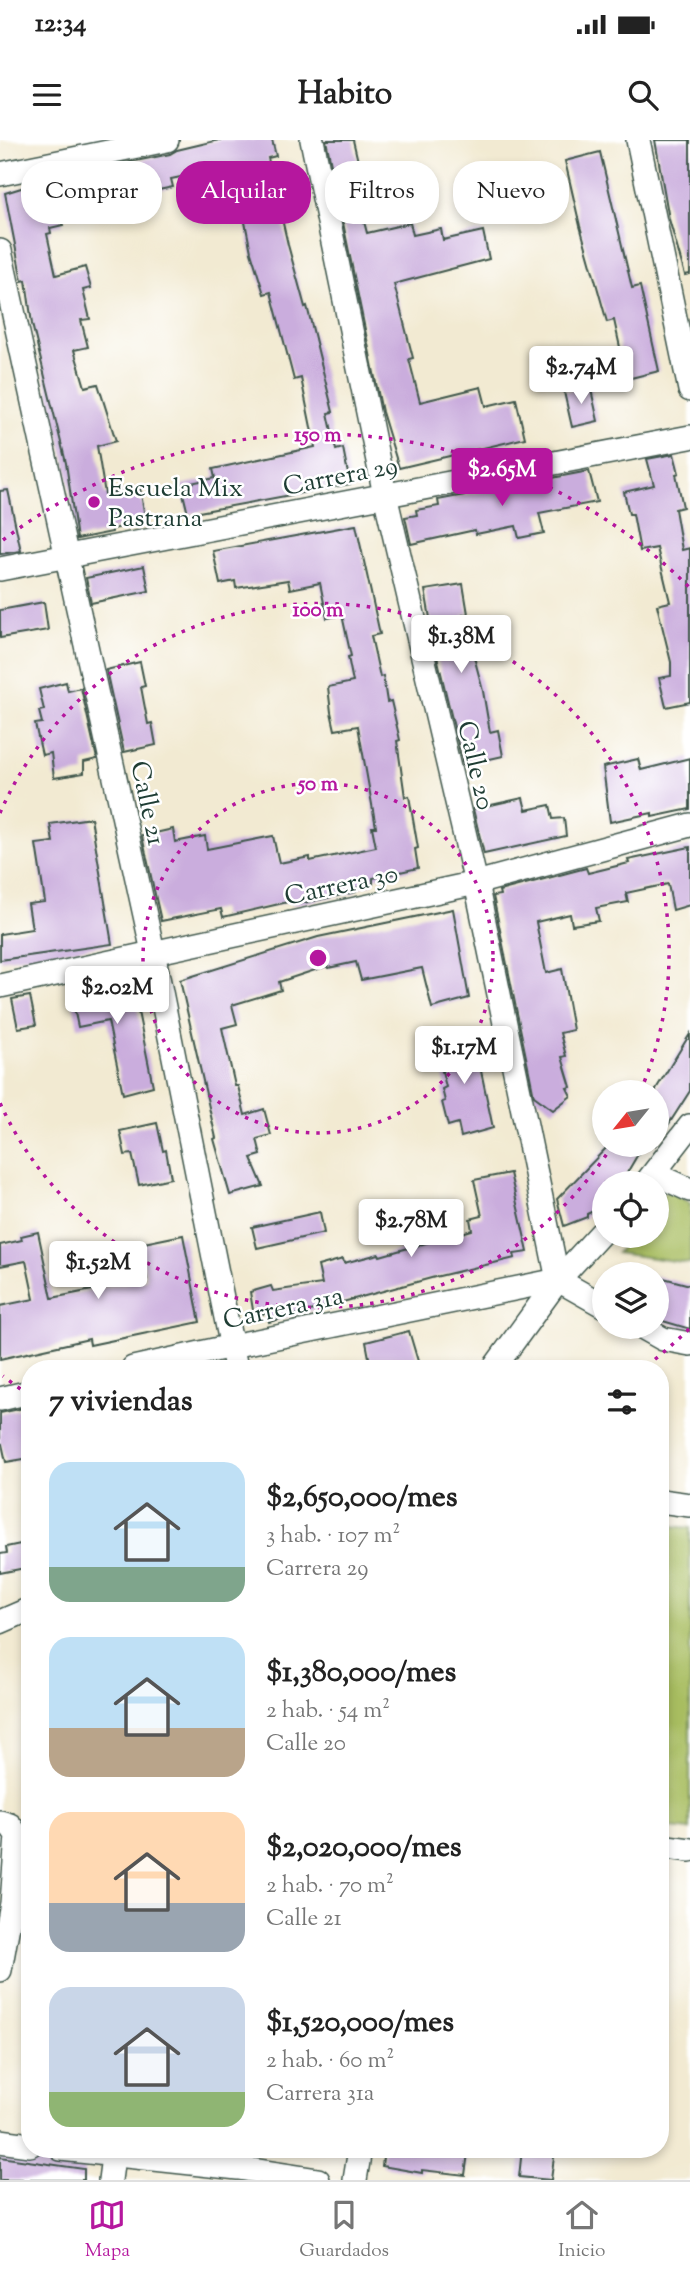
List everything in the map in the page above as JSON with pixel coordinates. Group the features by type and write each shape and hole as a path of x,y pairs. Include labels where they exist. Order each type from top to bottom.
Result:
{"street":[{"path":"0,174 167,140"},
{"name":"Calle 20","path":"312,140 385,495 476,883 558,1280"},
{"path":"638,140 690,390"},
{"name":"Calle 21","path":"0,251 153,952 235,1360"},
{"name":"Carrera 29","path":"0,569 690,437"},
{"name":"Carrera 30","path":"0,986 476,883 690,825"},
{"path":"656,1171 690,1126"},
{"path":"669,1184 690,1190"},
{"path":"500,1360 558,1280 592,1243"},
{"path":"558,1280 592,1299"},
{"name":"Carrera 31a","path":"169,1360 558,1280"},
{"path":"663,1339 690,1344"},
{"path":"0,1399 21,1394"},
{"path":"669,1502 690,1505"},
{"path":"0,1622 21,1613"},
{"path":"0,1970 14,1899 8,1829"},
{"path":"669,1847 690,1850"},
{"path":"0,2141 21,2144"},
{"path":"110,2180 113,2158"},
{"path":"162,2158 239,2166 318,2180"},
{"path":"355,2180 359,2158"}],"green space":[{"path":"669,1191 690,1203 690,1263 617,1253 621,1248 669,1248"},
{"path":"669,1526 690,1528 690,1830 669,1828"}],"building":[{"path":"219,140 272,140 276,156 268,158 269,161 176,161 176,178 171,179 173,187 162,189 162,161 136,161"},
{"path":"326,140 353,140 358,161 330,161"},
{"path":"655,140 690,140 690,274 685,275 669,219"},
{"path":"600,152 632,288 640,286 659,371 627,379 614,320 607,322 580,226 569,178 569,161 565,161"},
{"path":"21,188 21,224 63,224 50,228 51,233 47,234 56,275 85,267 91,288 83,290 90,319 81,320 88,347 74,350 85,387 98,384 116,441 97,446 105,494 140,488 146,523 77,539 66,463 32,324 26,280 22,281 5,193"},
{"path":"245,224 283,224 333,412 328,413 336,450 343,448 350,484 188,514 181,485 215,478 213,469 315,447 301,378 294,380 271,292 264,294"},
{"path":"343,224 365,224 367,233 410,224 413,235 441,229 443,240 483,231 489,259 394,284 413,358 409,359 420,402 481,387 486,406 516,399 525,438 399,468 382,412"},
{"path":"590,385 598,421 572,427 564,392"},
{"path":"674,454 683,507 675,509 682,550 690,548 690,702 666,707 659,678 671,676 671,662 657,605 670,602 657,548 640,551 633,514 629,514 624,492 654,485 647,459"},
{"path":"589,471 597,502 539,513 544,533 519,538 516,526 476,534 475,530 411,544 405,517 417,515 416,510 439,506 438,500"},
{"path":"8,490 21,551 0,554 0,491"},
{"path":"356,525 380,634 371,636 380,677 383,676 387,702 391,701 400,740 397,741 405,797 409,796 418,848 415,849 418,868 373,878 373,884 356,888 356,892 313,901 293,905 292,901 223,917 221,909 161,921 142,836 173,829 175,842 205,836 207,849 273,836 279,863 310,857 310,861 376,847 372,827 376,827 358,726 335,730 331,712 328,687 353,682 348,657 351,656 342,615 327,618 320,583 290,589 288,580 236,588 235,581 220,584 213,551"},
{"path":"144,566 149,591 91,603 86,578"},
{"path":"463,584 468,614 463,615 483,691 490,732 498,730 503,756 463,765 436,652 425,590"},
{"path":"44,602 48,630 0,638 0,610"},
{"path":"140,662 145,686 141,687 148,724 152,723 156,745 124,752 106,670"},
{"path":"66,682 68,691 81,688 97,759 84,762 84,773 54,778 51,753 42,755 35,724 42,723 39,711 44,710 39,689"},
{"path":"690,758 690,809 652,817 652,813 610,822 603,767 638,759 641,770"},
{"path":"523,798 526,810 550,805 553,819 564,818 566,836 484,854 473,809"},
{"path":"91,818 112,944 0,960 0,934 32,929 28,904 45,902 36,844 53,842 50,824"},
{"path":"690,847 690,905 673,910 668,884 626,893 628,902 596,908 599,921 572,925 570,914 536,922 546,973 562,969 573,1030 560,1033 566,1056 562,1057 571,1087 567,1088 571,1096 553,1110 534,1096 493,896 500,895 499,891 586,868 588,873 629,863 628,860"},
{"path":"453,909 469,998 432,1008 422,968 361,980 356,962 328,968 327,966 279,982 281,990 232,1005 237,1024 222,1028 235,1086 238,1086 245,1115 264,1109 271,1135 257,1139 261,1155 251,1158 263,1186 230,1195 214,1139 216,1138 180,980 318,937"},
{"path":"130,972 153,1086 123,1094 108,1021 78,1027 70,989 104,982 103,979"},
{"path":"30,996 36,1025 18,1028 12,999"},
{"path":"473,1033 493,1128 461,1137 458,1123 448,1126 442,1102 445,1101 442,1089 446,1087 435,1043"},
{"path":"690,1034 690,1091 669,1124 669,1080 662,1080"},
{"path":"157,1123 171,1178 139,1185 132,1154 125,1155 120,1131"},
{"path":"597,1157 636,1157 628,1171 592,1171 592,1212 587,1217 564,1226 557,1199"},
{"path":"510,1173 528,1252 514,1254 515,1258 269,1322 267,1313 254,1316 250,1292 271,1286 273,1291 322,1284 318,1266 343,1259 344,1263 379,1254 380,1256 472,1230 470,1219 482,1216 474,1180"},
{"path":"320,1212 324,1233 257,1248 252,1227"},
{"path":"38,1232 52,1298 147,1279 139,1244 183,1235 200,1322 90,1345 89,1339 0,1359 0,1306 34,1299 26,1261 0,1266 0,1245 22,1240 21,1236"},
{"path":"669,1279 690,1285 690,1329 669,1323"},
{"path":"409,1331 418,1360 369,1360 366,1342"},
{"path":"21,1409 21,1460 6,1462 2,1444 0,1445 0,1413"},
{"path":"21,1544 21,1569 0,1573 0,1554 7,1553 6,1547"},
{"path":"0,2157 84,2169 84,2180 0,2180"},
{"path":"383,2158 467,2158 465,2175 422,2170 422,2173 382,2166"},
{"path":"521,2158 554,2158 551,2180 519,2177"}],"place":[{"name":"Escuela Mix Pastrana","path":"94,502"}]}
